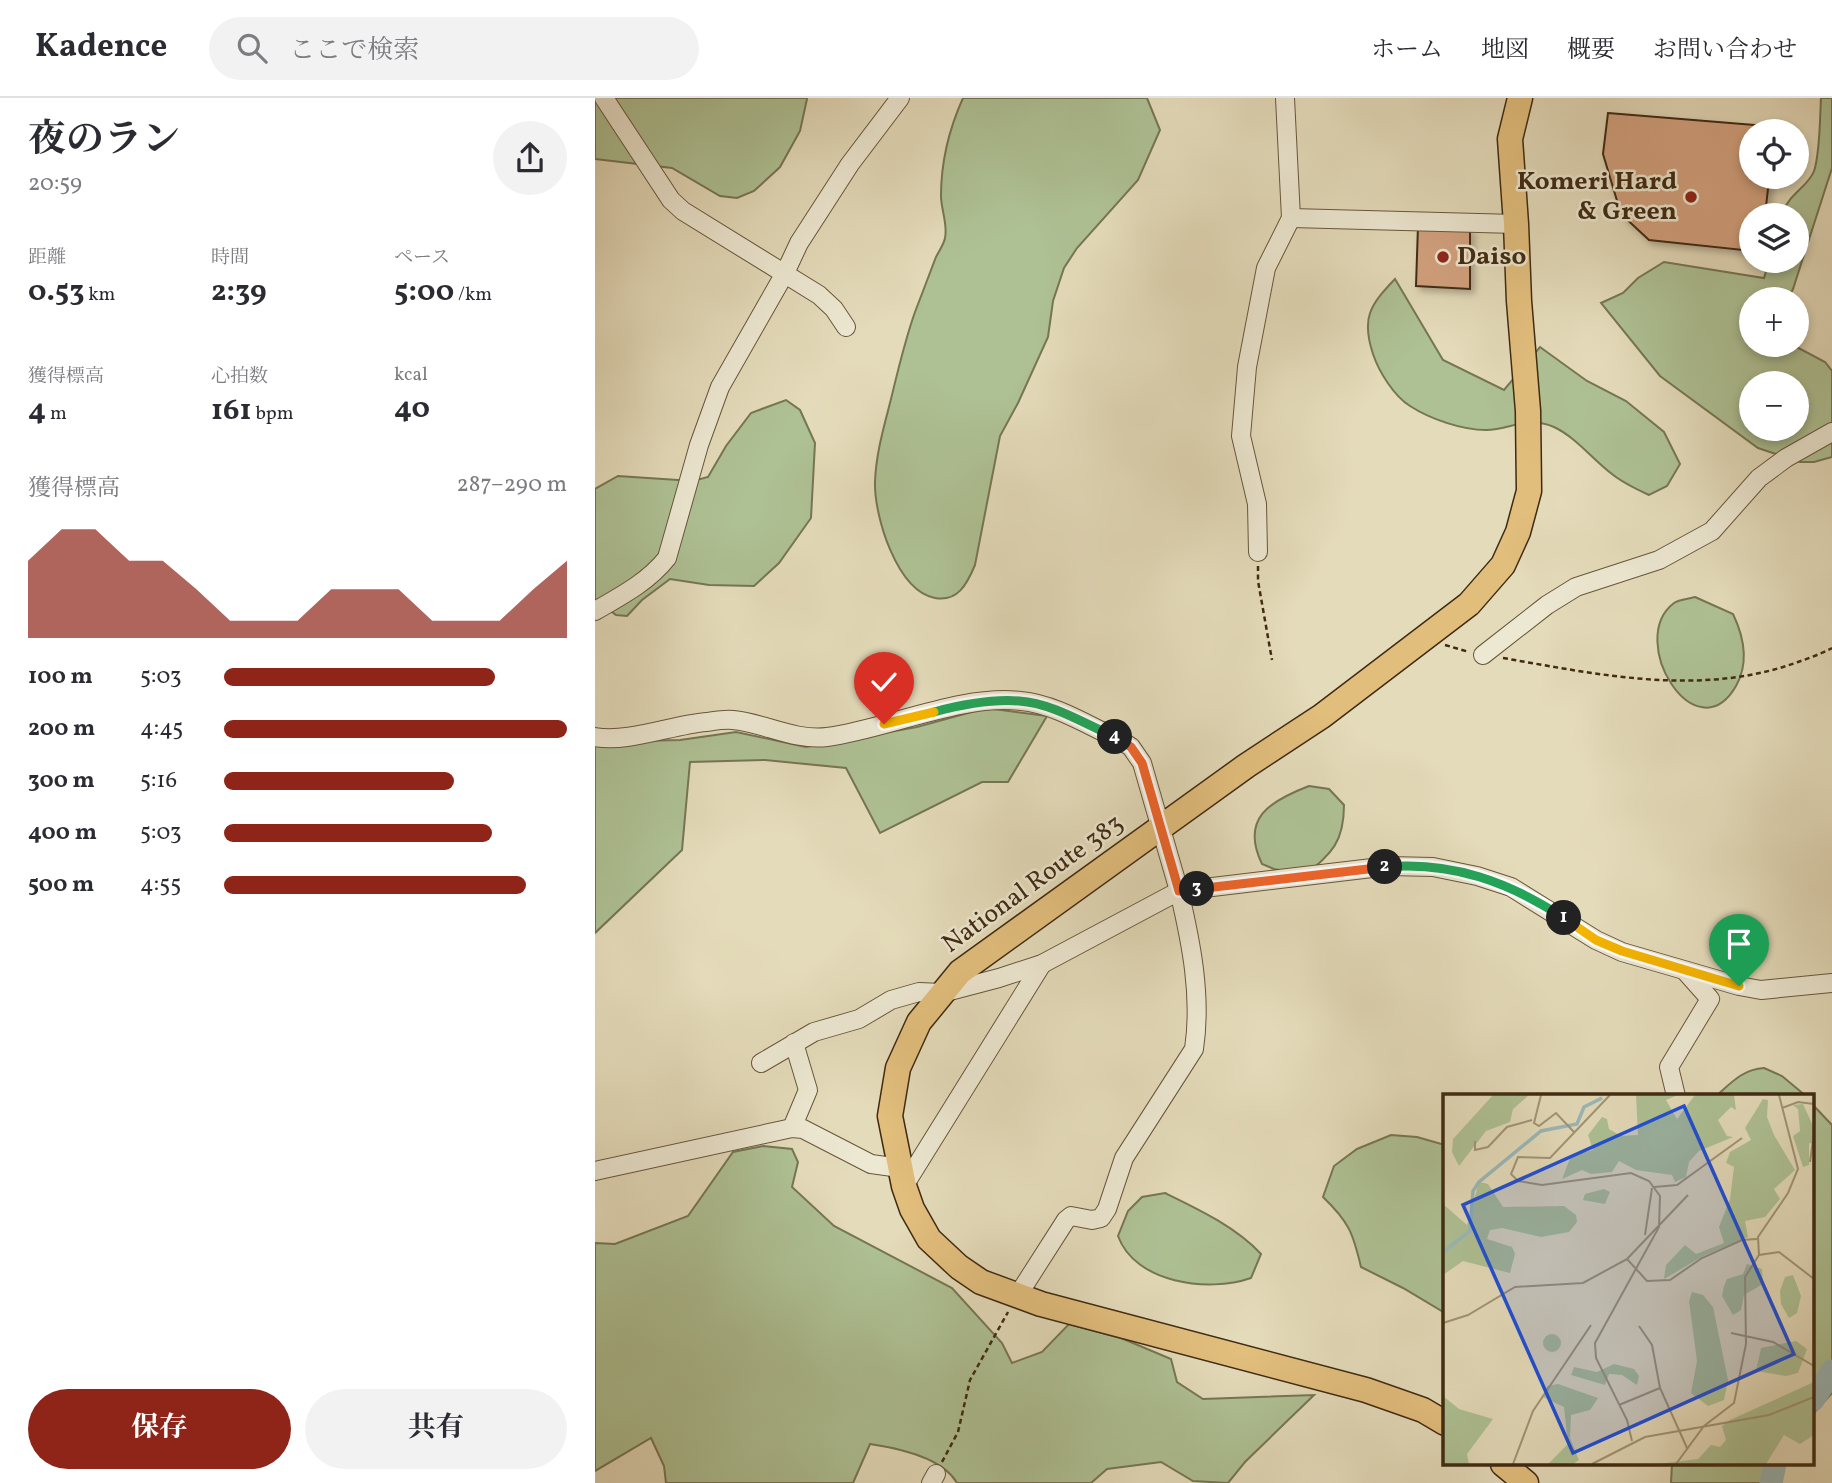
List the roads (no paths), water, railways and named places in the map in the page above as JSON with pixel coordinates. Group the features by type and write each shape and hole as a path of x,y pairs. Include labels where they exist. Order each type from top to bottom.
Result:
{"highway":[{"name":"National Route 383","path":"1443,1422 1418,1408 1366,1390 1041,1304 981,1282 959,1268 929,1239 912,1209 902,1177 890,1115 898,1068 919,1022 960,972 1322,716 1469,604 1503,565 1527,507 1529,484 1528,411 1510,139 1520,98"},
{"path":"1505,1466 1526,1483"}],"street":[{"path":"604,98 671,200 683,211 819,295 834,309 846,327"},
{"path":"595,611 629,592 655,573 667,558 699,446 720,387 785,273 799,243 850,164 900,98"},
{"path":"1258,552 1257,504 1241,436 1247,367 1266,268 1291,218 1286,98"},
{"path":"1291,218 1516,224"},
{"path":"1483,655 1547,605 1576,587 1660,560 1712,531 1759,478 1786,458 1832,432"},
{"path":"595,737 625,736 704,722 732,720 799,737 826,737 947,708 993,701 1021,701 1047,707 1131,747 1142,763 1179,891 1191,945 1196,1033 1193,1049 1124,1158 1107,1209 1101,1218 1092,1220 1071,1216 1066,1220 1018,1295"},
{"path":"761,1063 814,1032 859,1019 891,1000 919,992 941,993 1042,964 1179,891 1389,866 1433,867 1477,876 1511,887 1596,940 1683,970 1761,990 1832,983"},
{"path":"595,1171 792,1128 803,1129 902,1177 967,1088 1042,964"},
{"path":"1676,1094 1669,1067 1710,999 1683,970"},
{"path":"792,1128 808,1090 794,1043"},
{"path":"1418,1408 1443,1408"}],"waterway":[{"path":"1815,1397 1832,1371"},
{"path":"1771,1483 1775,1466"}],"place":[{"name":"Komeri Hard & Green","path":"1691,197"},
{"name":"Daiso","path":"1443,257"}]}
